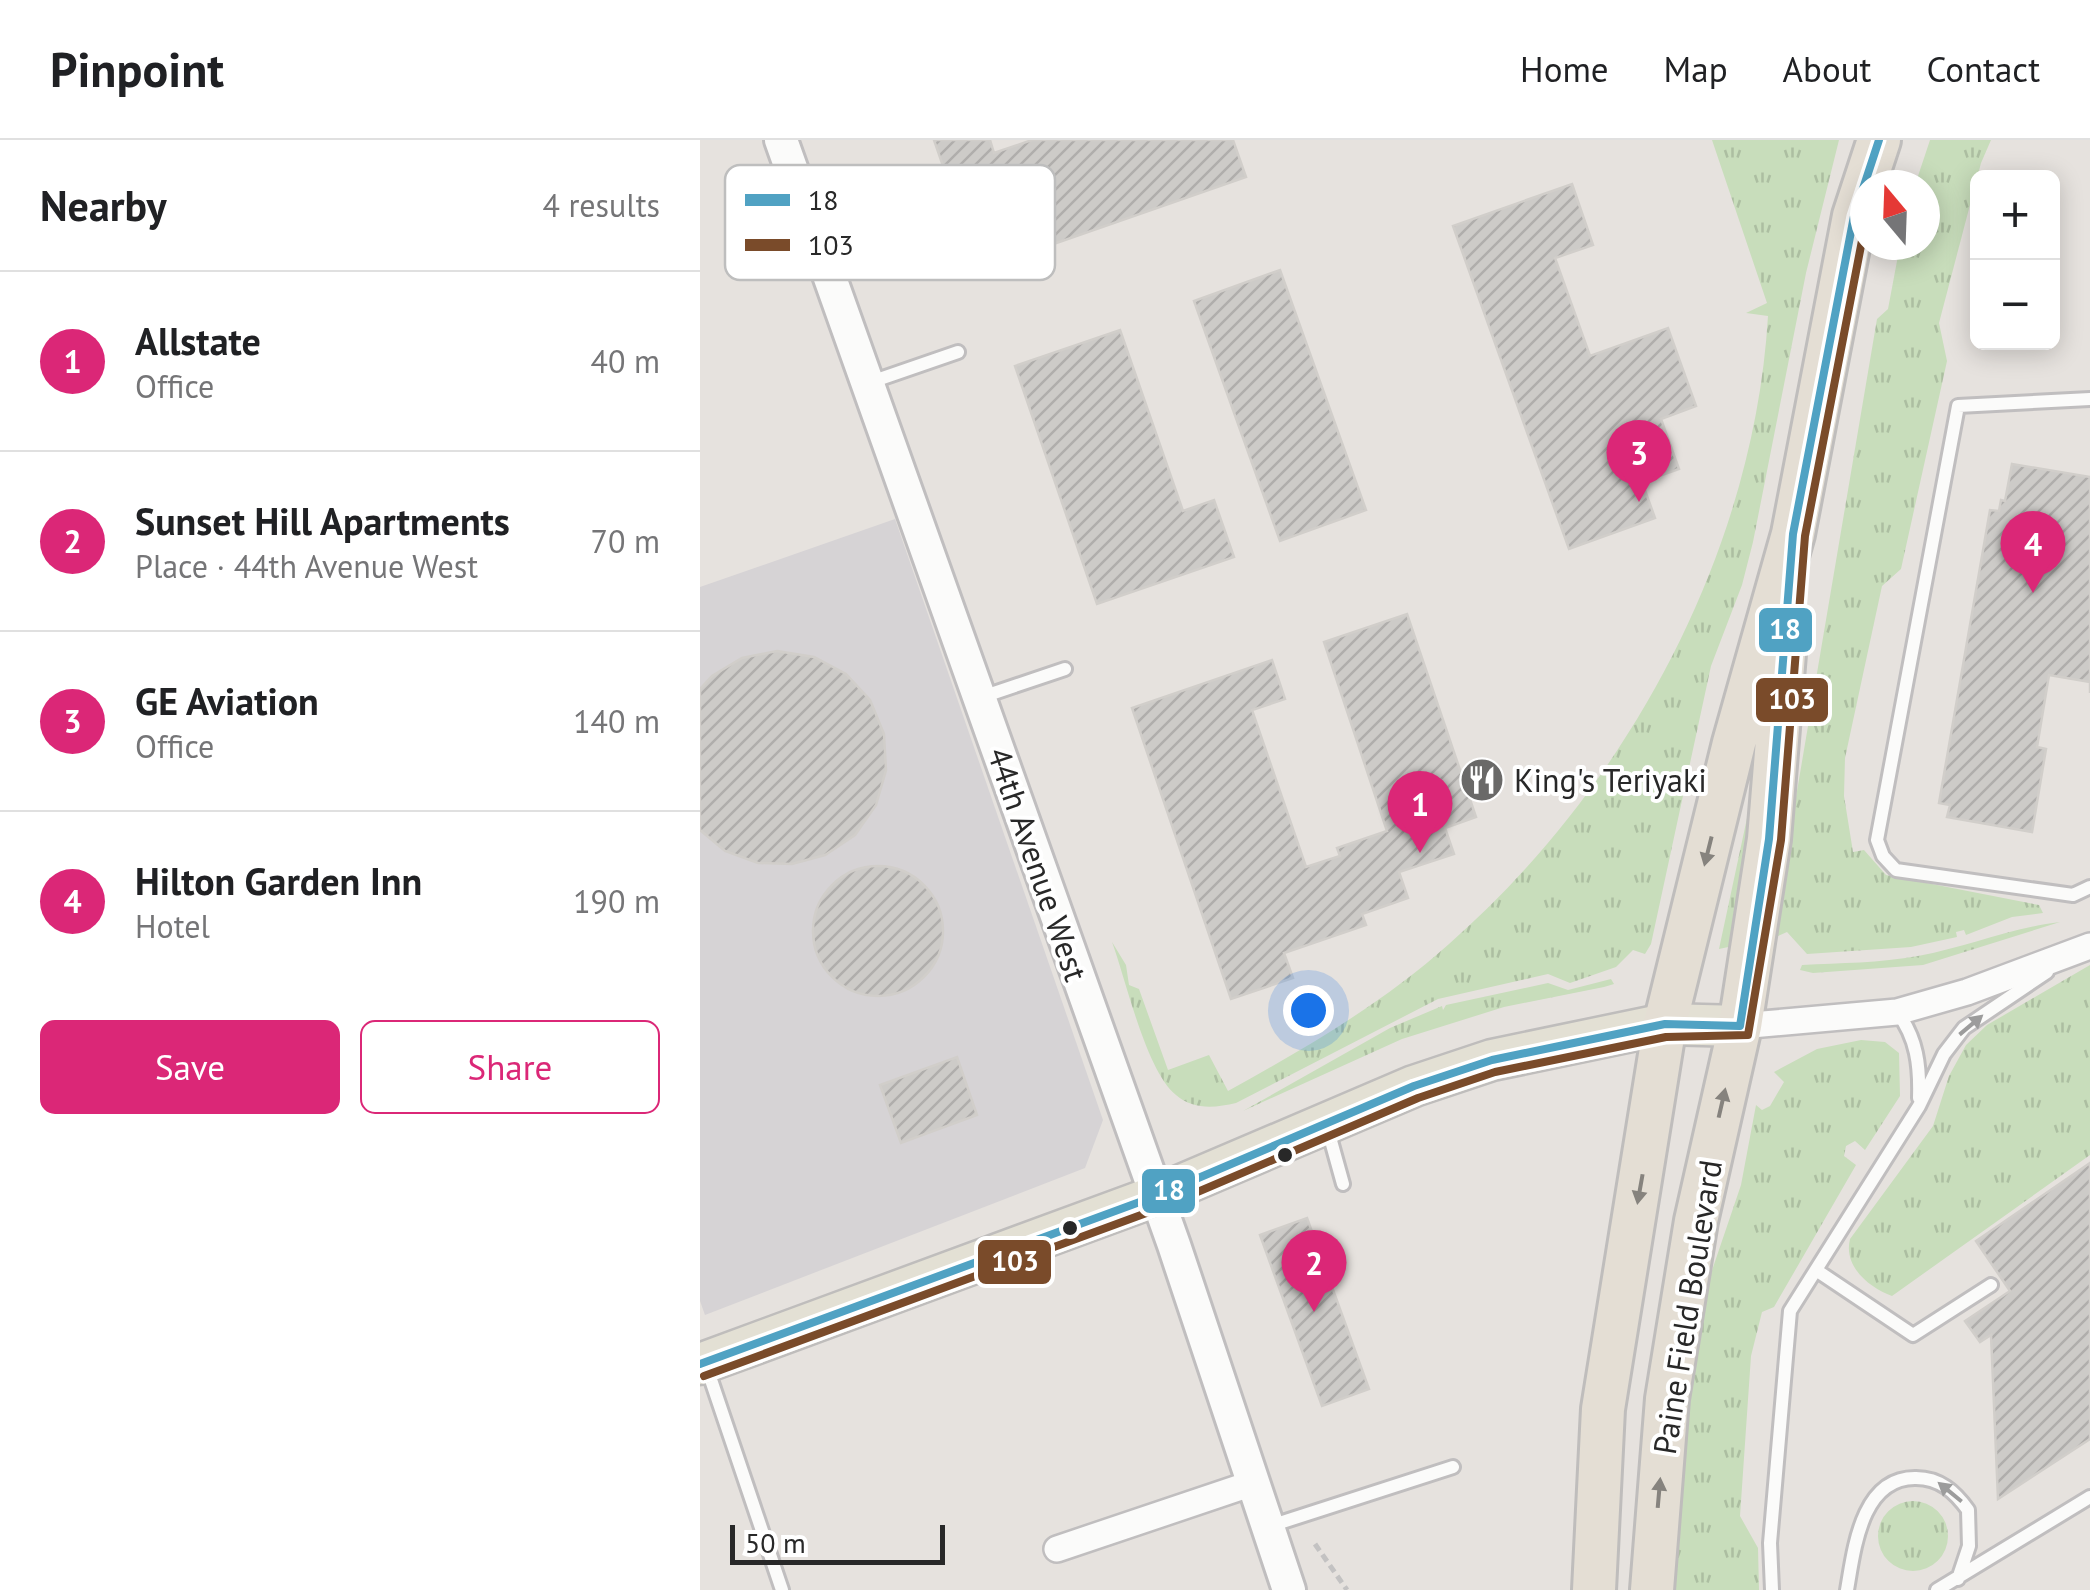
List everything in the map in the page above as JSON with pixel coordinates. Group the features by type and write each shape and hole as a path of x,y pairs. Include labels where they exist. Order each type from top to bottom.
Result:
{"highway":[{"path":"1794,534 1854,216 1879,140"},
{"name":"Paine Field Boulevard","path":"1594,1590 1602,1409 1665,1024 1734,743 1794,534"},
{"name":"Paine Field Boulevard","path":"1652,1590 1676,1346 1696,1221 1740,1026 1769,838 1794,534"}],"main road":[{"path":"702,1363 1156,1196 1326,1122 1492,1060 1665,1024 1740,1026"}],"street":[{"name":"44th Avenue West","path":"780,140 789,165"},
{"name":"44th Avenue West","path":"831,280 1156,1196 1289,1590"},
{"path":"1740,1026 1897,1012 1967,992 2089,946"},
{"path":"1057,1550 1253,1482"}],"lane":[{"path":"868,383 958,352"},
{"path":"2090,399 1958,406 1877,840 1882,856 1896,870 2074,895 2090,888"},
{"path":"980,698 1065,669"},
{"path":"1772,1590 1770,1543 1790,1311 1919,1106 1944,1054 1964,1028 2089,946"},
{"path":"1897,1012 1910,1029 1920,1066 1919,1106"},
{"path":"1326,1122 1343,1184"},
{"path":"1816,1270 1913,1335 1991,1285"},
{"path":"702,1363 782,1590"},
{"path":"1268,1527 1452,1467"},
{"path":"1846,1590 1864,1515 1886,1486 1902,1478 1940,1483 1968,1510 1970,1546 1958,1579"},
{"path":"1937,1590 2090,1497"}],"path":[{"path":"1315,1544 1347,1590"}],"shaded area":[{"path":"895,519 1103,1120 1085,1168 705,1315 700,1301 700,587"}],"green space":[{"path":"1712,140 1839,140 1806,273 1753,542 1742,585 1711,666 1651,944 1645,954 1633,950 1616,967 1570,983 1548,974 1438,999 1236,1103 1204,1106 1183,1100 1165,1083 1146,1046 1112,942 1126,965 1129,985 1139,989 1168,1070 1209,1055 1228,1091 1315,1041 1398,986 1449,944 1513,882 1572,813 1624,739 1670,660 1708,578 1737,492 1758,405 1768,316 1746,313 1767,303"},
{"path":"1930,140 1991,140 1979,170 1970,170 1970,205 1939,323 1947,361 1901,569 1882,586 1845,758 1844,796 1853,852 1864,850 1886,875 2039,905 2043,913 2012,917 1966,935 1964,930 1956,932 1957,937 1911,947 1807,954 1787,932 1776,937 1776,915 1877,319 1888,309 1897,260 1940,260 1940,170 1920,170"},
{"path":"1765,734 1733,946 1719,949"},
{"path":"2060,922 1923,965 1813,973 1800,970 1802,965 1918,956"},
{"path":"2090,965 2090,1155 1892,1296 1875,1288 1854,1267 1850,1239 1933,1126 1949,1076 1966,1045 1987,1025"},
{"path":"1611,979 1614,984 1504,1007 1402,1039 1243,1111 1390,1028 1442,1006 1443,1010 1446,1005 1548,983 1568,990"},
{"path":"1861,1040 1885,1042 1899,1053 1900,1096 1865,1150 1855,1141 1846,1146 1844,1156 1856,1165 1774,1307 1762,1312 1751,1356 1740,1516 1758,1548 1759,1590 1674,1590 1689,1407 1705,1291 1741,1185 1756,1105 1762,1110 1770,1106 1784,1082 1774,1072 1817,1049"},
{"path":"1913,1501 1938,1511 1948,1536 1938,1561 1913,1571 1888,1561 1878,1536 1888,1511"}],"building":[{"path":"934,140 990,140 994,153 1032,140 1233,140 1246,177 1055,244 1055,165 943,165"},
{"path":"1572,184 1593,245 1555,258 1590,356 1668,328 1696,406 1661,419 1679,469 1642,482 1655,518 1569,549 1453,226"},
{"path":"1280,270 1366,510 1280,541 1194,301"},
{"path":"1120,330 1183,511 1214,500 1234,557 1097,604 1015,366"},
{"path":"2012,464 2090,477 2090,682 2049,675 2037,747 2046,749 2032,832 1947,817 1950,805 1939,803 1990,510 1999,511 2001,500 2005,501"},
{"path":"1407,614 1476,817 1445,828 1454,854 1399,872 1408,898 1362,914 1366,925 1284,953 1293,978 1231,999 1132,708 1272,660 1285,699 1252,710 1306,867 1340,856 1337,848 1387,831 1324,642"},
{"path":"777,651 814,657 846,674 870,700 884,734 886,770 876,805 855,835 825,855 792,864 758,863 725,851 700,830 700,689 712,676 742,658"},
{"path":"878,866 903,871 924,885 938,906 943,931 938,956 924,977 903,991 878,996 853,991 832,977 818,956 813,931 818,906 832,885 853,871"},
{"path":"957,1057 977,1115 901,1143 880,1085"},
{"path":"2090,1163 2090,1439 1998,1499 1991,1335 1980,1342 1965,1321 2010,1291 1976,1241"},
{"path":"1307,1218 1369,1389 1322,1406 1260,1235"}],"transit line":[{"name":"18","path":"700,1364 1156,1196 1414,1086 1492,1060 1665,1024 1740,1026 1769,839 1793,534 1854,216 1879,140"},
{"name":"103","path":"704,1376 1160,1208 1418,1098 1495,1072 1666,1037 1748,1035 1781,840 1805,536 1858,260"}],"place":[{"name":"GE Aviation","path":"1639,502"},
{"name":"Hilton Garden Inn","path":"2033,593"},
{"name":"King's Teriyaki","path":"1482,780"},
{"name":"Allstate","path":"1420,853"},
{"name":"Sunset Hill Apartments","path":"1314,1312"}]}
